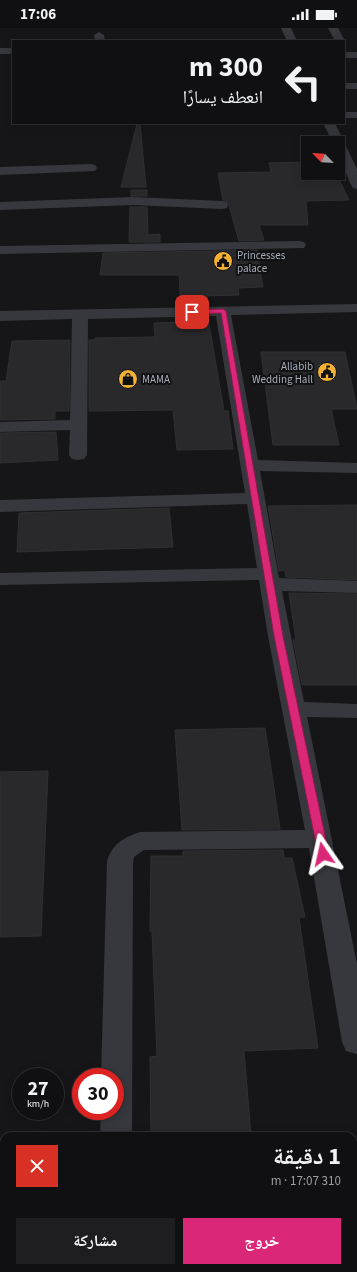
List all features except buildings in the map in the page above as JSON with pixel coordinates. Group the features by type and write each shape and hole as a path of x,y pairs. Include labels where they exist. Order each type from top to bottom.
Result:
{"street":[{"path":"286,28 292,40"},
{"path":"333,28 339,40"},
{"path":"0,51 12,51"},
{"path":"345,55 357,55"},
{"path":"345,86 357,86"},
{"path":"345,115 357,115"},
{"path":"330,124 353,164 357,185"},
{"path":"0,171 91,168"},
{"path":"0,206 133,201 222,205"},
{"path":"0,250 299,245"},
{"path":"0,316 357,308"},
{"path":"223,311 269,579 294,709 320,839 348,939 357,1042"},
{"path":"78,454 80,314"},
{"path":"0,427 79,425"},
{"path":"250,465 357,468"},
{"path":"0,506 256,498"},
{"path":"0,579 269,579 357,587"},
{"path":"294,709 357,711"},
{"path":"116,1132 121,855 128,847 140,842 320,839"}],"place":[{"name":"Princesses palace","path":"223,261"},
{"name":"Allabib Wedding Hall","path":"327,372"},
{"name":"MAMA","path":"128,379"}],"route":[{"path":"192,312 223,311 279,636 323,854"}]}
